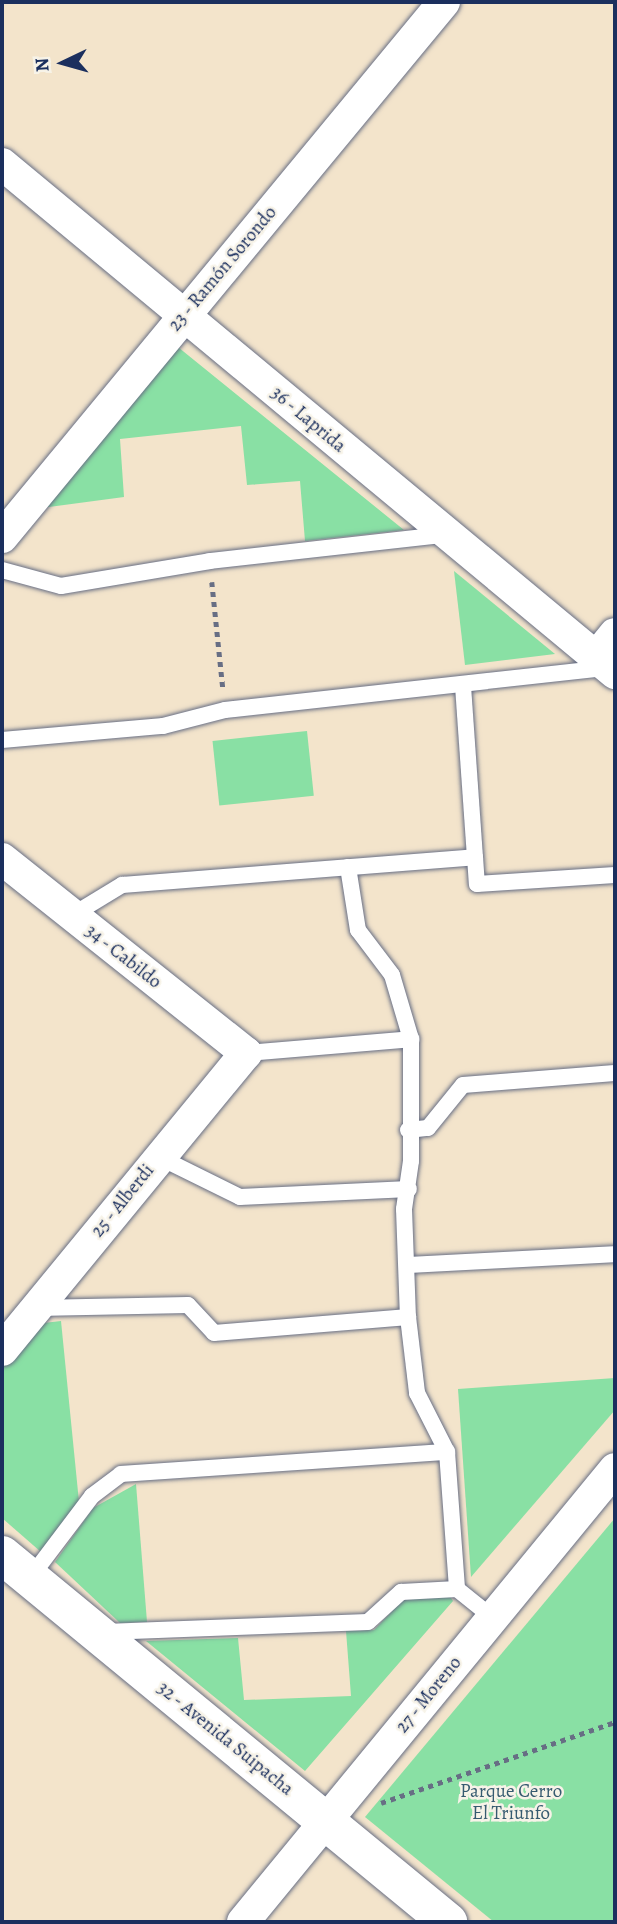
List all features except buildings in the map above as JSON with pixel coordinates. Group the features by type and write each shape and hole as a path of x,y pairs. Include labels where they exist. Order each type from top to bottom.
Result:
{"street":[{"name":"23 - Ramón Sorondo","path":"2,537 444,2"},
{"name":"36 - Laprida","path":"2,164 185,315 443,535 609,658"},
{"name":"34 - Cabildo","path":"2,859 246,1053"},
{"name":"25 - Alberdi","path":"2,1350 246,1053"},
{"name":"27 - Moreno","path":"243,1922 615,1469"},
{"name":"32 - Avenida Suipacha","path":"16,1567 449,1922"}],"lane":[{"path":"2,570 61,586 210,561 443,535"},
{"path":"2,740 163,726 225,710 463,686 609,658"},
{"path":"463,686 477,884 615,875"},
{"path":"71,916 122,885 475,857"},
{"path":"348,867 358,930 392,975 411,1039 409,1189 404,1209 408,1317 417,1393 447,1452 457,1589"},
{"path":"246,1053 411,1039"},
{"path":"408,1130 428,1128 463,1085 615,1073"},
{"path":"159,1157 240,1197 409,1189"},
{"path":"407,1265 615,1254"},
{"path":"36,1308 188,1304 214,1333 408,1317"},
{"path":"16,1567 92,1496 121,1474 447,1452"},
{"path":"96,1633 368,1622 401,1592 457,1589 492,1617"}],"path":[{"path":"210,561 225,710"},
{"path":"379,1804 615,1722"}],"green space":[{"path":"173,343 404,530 305,541 300,481 247,485 241,426 120,439 124,497 34,509"},
{"path":"454,571 555,654 465,665"},
{"path":"307,731 314,796 219,806 213,741"},
{"path":"61,1321 79,1502 41,1552 2,1518 2,1365 35,1324"},
{"path":"615,1378 615,1410 471,1577 458,1389"},
{"path":"136,1484 147,1622 120,1623 55,1562 93,1508"},
{"name":"Parque Cerro El Triunfo","path":"615,1518 615,1922 494,1922 365,1817"},
{"path":"449,1595 453,1601 305,1771 146,1641 238,1638 244,1700 351,1696 346,1631 374,1630 403,1600"}]}
